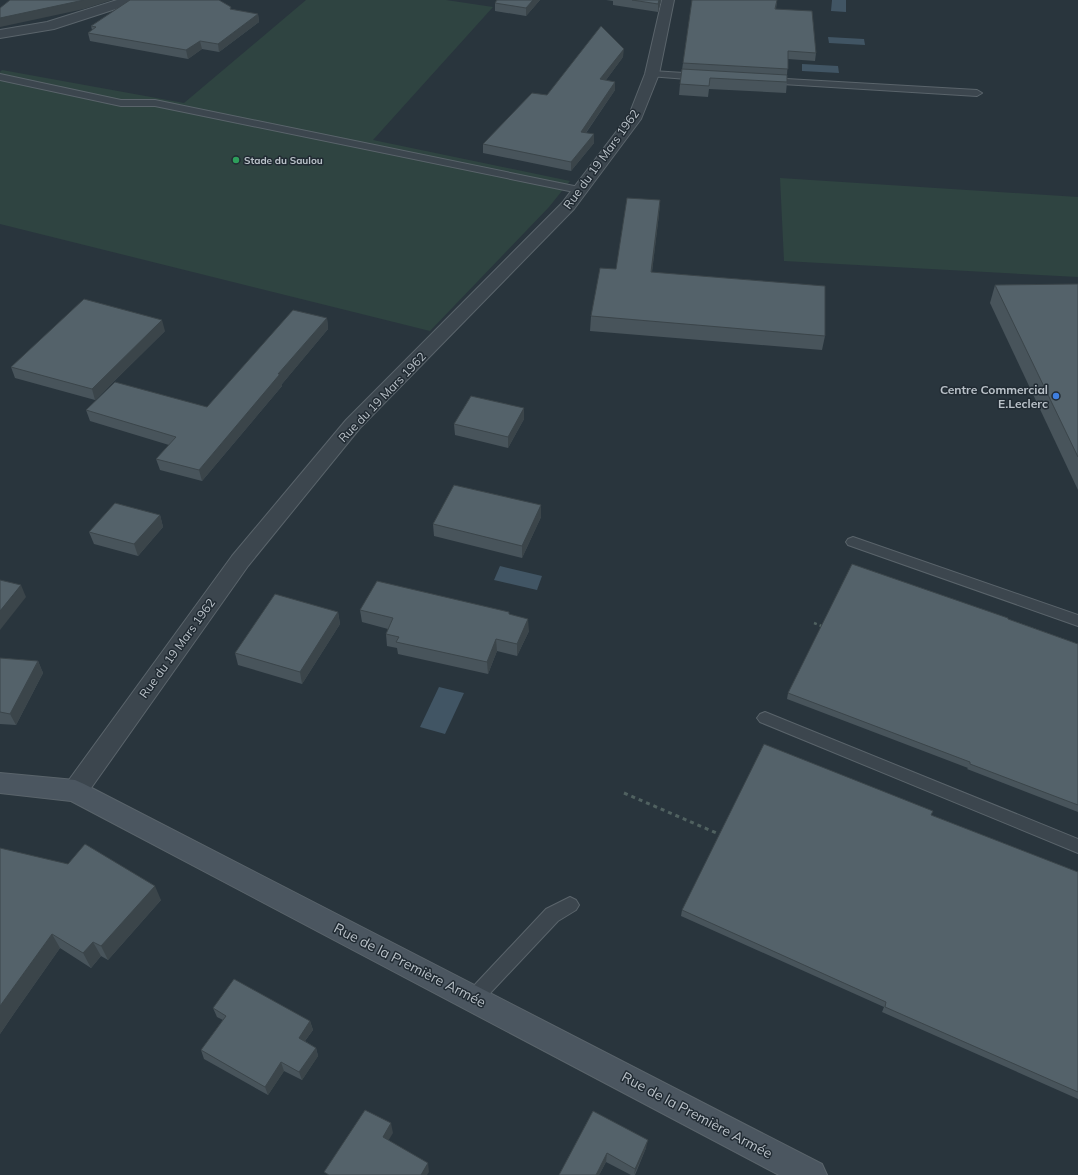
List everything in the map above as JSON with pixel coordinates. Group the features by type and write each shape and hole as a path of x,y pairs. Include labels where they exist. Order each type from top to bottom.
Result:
{"street":[{"path":"0,34 48,26 130,0"},
{"name":"Rue du 19 Mars 1962","path":"75,792 240,561 353,424 568,206 636,116 652,74 668,0"},
{"name":"Rue de la Première Armée","path":"0,783 75,792 474,998 811,1175"}],"lane":[{"path":"652,74 708,78"},
{"path":"0,77 121,103 155,103 579,190"},
{"path":"763,81 977,93"},
{"path":"853,542 1078,621"},
{"path":"765,718 1078,846"},
{"path":"474,998 552,915 570,905"}],"path":[{"path":"814,623 828,628"},
{"path":"624,793 728,838"}],"green space":[{"name":"Stade du Saulou","path":"306,0 446,0 493,7 373,140 570,181 549,207 430,331 0,224 0,72 2,70 184,103"},
{"path":"780,178 1078,197 1078,277 784,261"}],"water":[{"path":"832,0 846,0 846,12 831,11"},
{"path":"828,37 864,39 865,45 829,43"},
{"path":"802,64 838,66 839,73 802,71"},
{"path":"500,566 542,576 537,590 494,580"},
{"path":"439,687 464,693 445,734 420,727"}],"building":[{"path":"10,0 84,0 0,18 0,8"},
{"path":"130,0 219,0 231,7 230,9 258,14 218,44 200,41 186,50 88,33 96,27 91,26"},
{"path":"497,0 533,0 526,8 495,3"},
{"path":"632,0 659,0 658,4"},
{"path":"692,0 777,0 775,9 812,11 816,53 788,51 788,69 683,63"},
{"path":"601,26 624,49 600,79 615,82 581,132 594,134 571,162 483,144 532,93 547,95"},
{"path":"682,69 787,75 787,82 710,78 709,86 680,84"},
{"path":"627,198 660,200 651,272 825,286 825,336 591,316 600,268 616,269"},
{"name":"Centre Commercial E.Leclerc","path":"1078,284 1078,457 995,285"},
{"path":"84,299 162,320 92,389 11,367"},
{"path":"293,310 327,318 278,374 280,374 199,470 156,459 176,437 86,410 115,382 207,407"},
{"path":"471,396 524,408 508,437 454,424"},
{"path":"454,485 541,505 522,546 433,524"},
{"path":"115,503 160,515 134,544 89,532"},
{"path":"852,564 1078,644 1078,805 970,764 970,762 788,693"},
{"path":"0,580 21,585 0,611"},
{"path":"377,581 509,612 509,614 528,619 517,644 496,639 487,662 396,642 399,637 386,634 393,618 360,610"},
{"path":"275,594 338,612 300,672 235,653"},
{"path":"0,658 38,661 10,714 0,712"},
{"path":"764,744 933,811 931,815 1078,872 1078,1092 885,1007 886,1002 682,910"},
{"path":"85,844 155,886 101,946 93,942 83,953 52,934 0,1006 0,848 68,864"},
{"path":"234,979 310,1021 299,1038 316,1048 299,1072 281,1062 265,1087 201,1050 226,1016 213,1008"},
{"path":"365,1110 391,1123 383,1137 428,1163 421,1175 329,1175 324,1172"},
{"path":"593,1111 648,1140 635,1169 607,1153 596,1175 559,1175"}],"place":[{"name":"Stade du Saulou","path":"236,160"},
{"name":"Centre Commercial E.Leclerc","path":"1056,396"}]}
